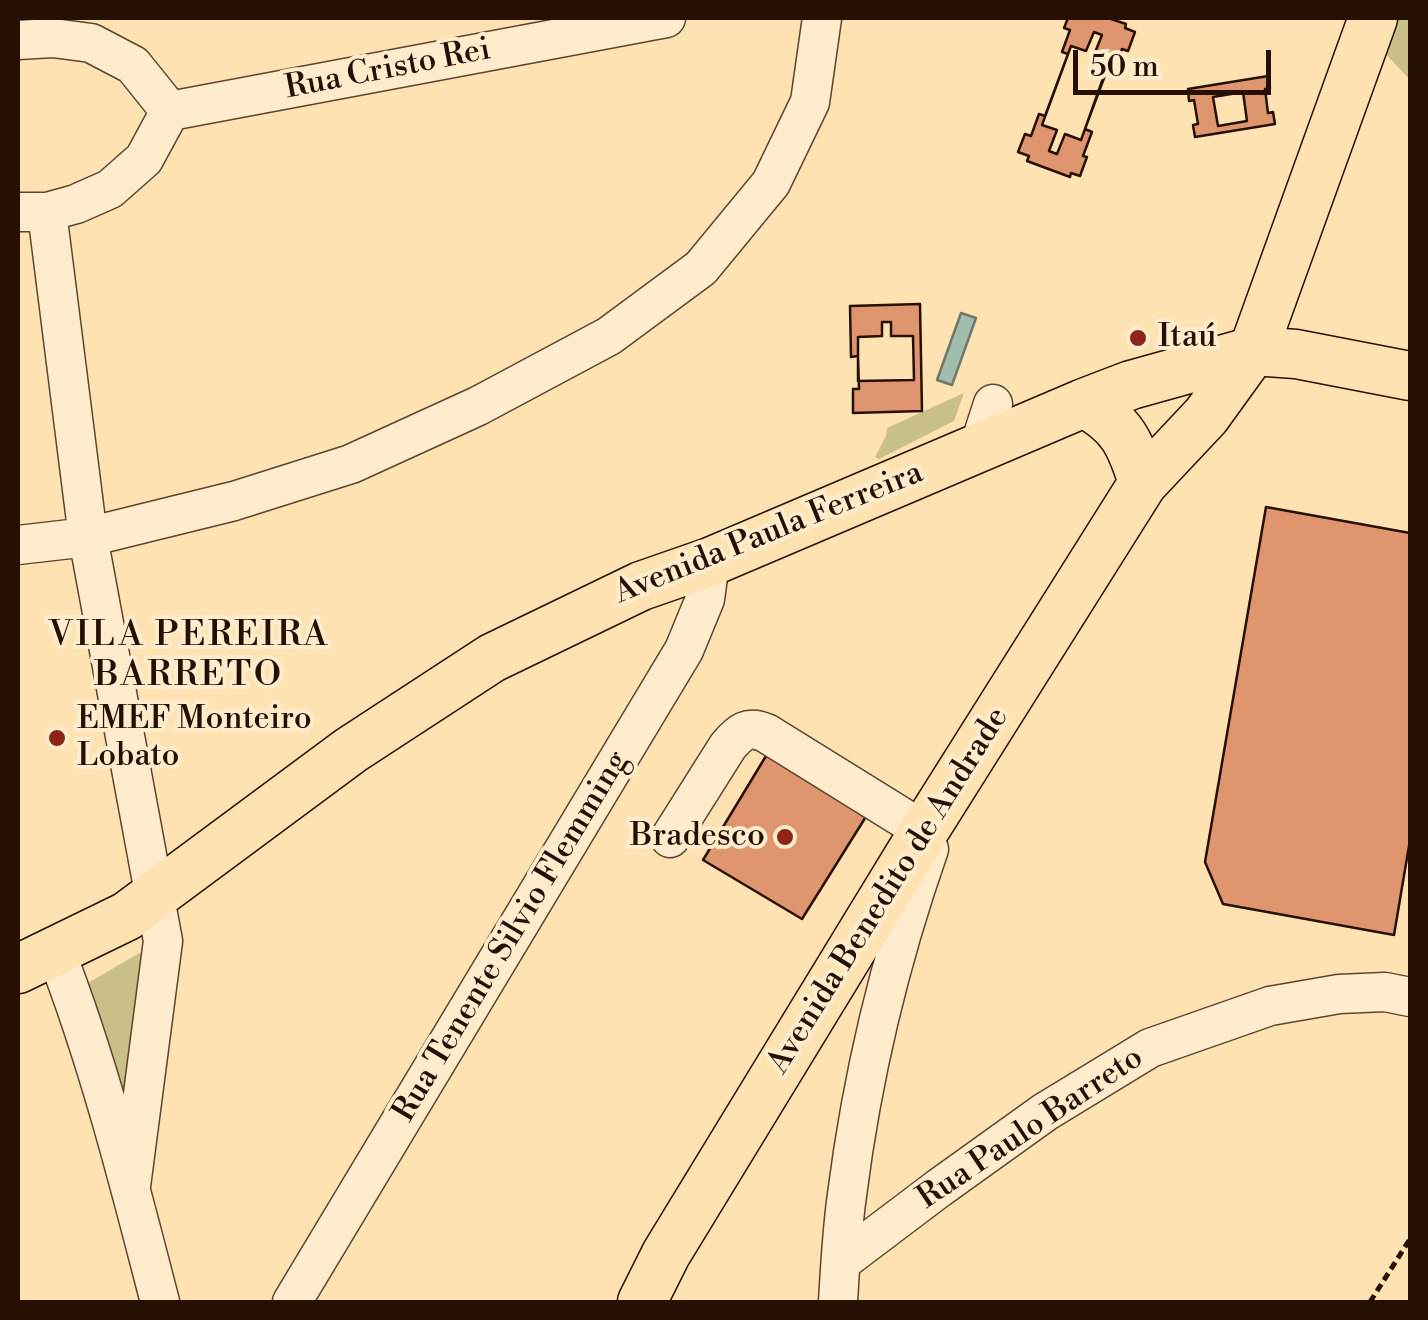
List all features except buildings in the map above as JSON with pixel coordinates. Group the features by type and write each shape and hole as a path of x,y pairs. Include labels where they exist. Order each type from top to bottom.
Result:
{"main road":[{"path":"1373,18 1253,351 1296,354 1410,376"},
{"name":"Avenida Paula Ferreira","path":"36,960 127,916 351,750 492,658 641,586 710,562 986,426 1084,403 1131,385 1253,351"},
{"name":"Avenida Benedito de Andrade","path":"642,1302 666,1254 936,813 1143,484 1206,416 1253,351"},
{"name":"Avenida Benedito de Andrade","path":"1143,484 1164,414 1193,368"},
{"path":"1084,403 1116,424 1134,454 1143,484"}],"street":[{"name":"Rua Cristo Rei","path":"170,111 666,18"},
{"path":"18,545 88,537 234,501 351,464 478,406 609,336 701,268 771,183 810,102 822,18"},
{"path":"18,40 53,38 91,43 133,65 170,111 144,159 110,189 76,204 32,212 163,941 130,1186"},
{"name":"Rua Tenente Silvio Flemming","path":"292,1302 684,650 705,599 710,562"},
{"path":"670,838 728,746 746,729 756,728 936,813 904,918 867,1070 846,1195 838,1302"},
{"path":"36,960 68,984 130,1186 160,1302"},
{"name":"Rua Paulo Barreto","path":"841,1262 1045,1112 1150,1048 1270,1006 1339,994 1385,992 1410,996"}],"path":[{"path":"1370,1302 1410,1239"}],"shaded area":[{"path":"1395,18 1410,18 1410,80 1385,53"},
{"path":"961,313 976,318 952,385 937,380"},
{"path":"964,393 954,421 879,459 875,457 887,428"},
{"path":"141,952 135,1141 88,983"}],"place":[{"name":"Itaú","path":"1138,338"},
{"name":"EMEF Monteiro Lobato","path":"57,738"},
{"name":"Bradesco","path":"785,837"}],"district":[{"name":"VILA PEREIRA BARRETO","path":"189,657"}]}
